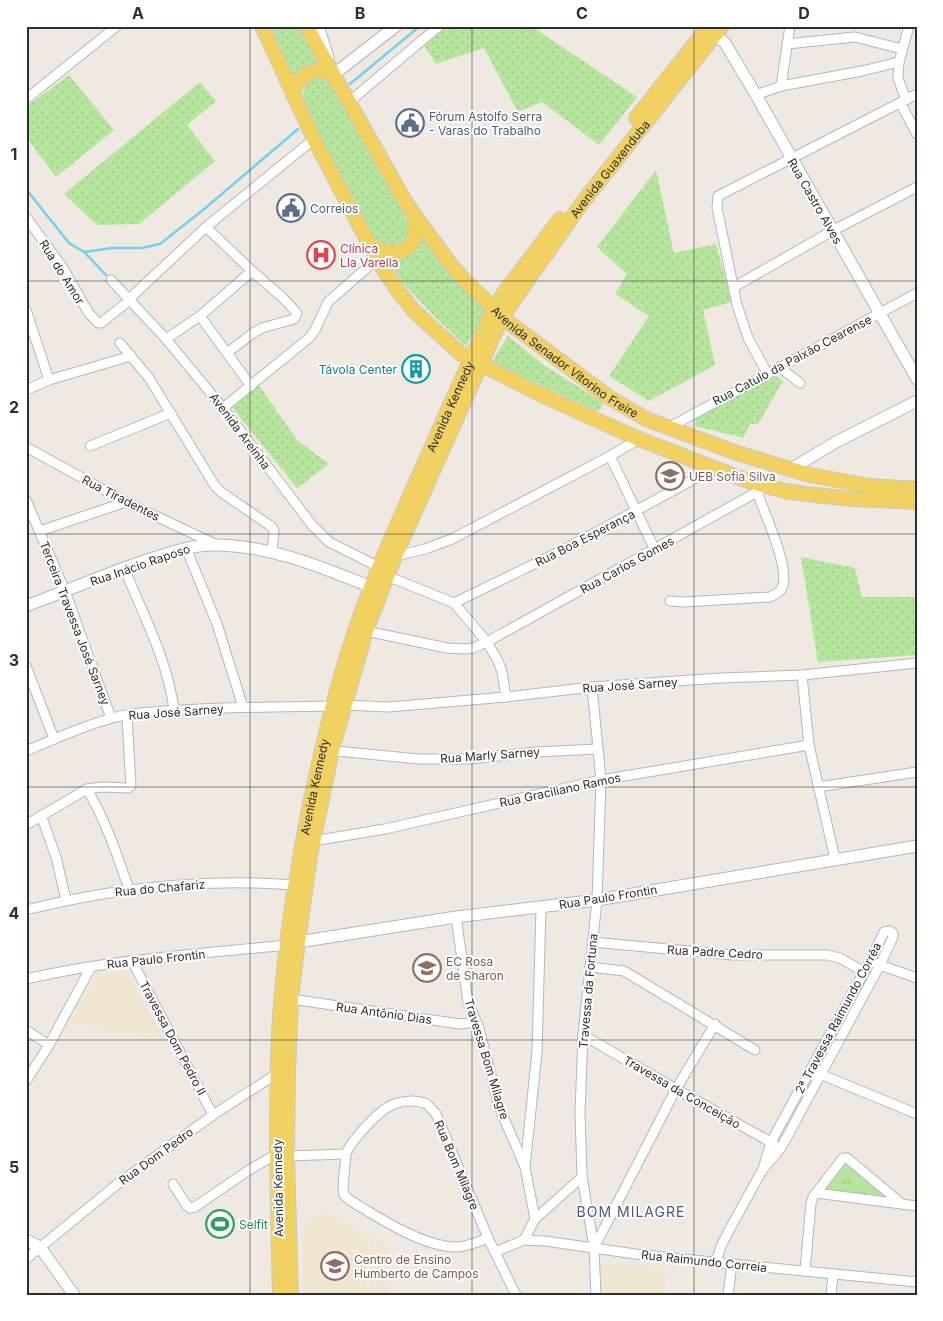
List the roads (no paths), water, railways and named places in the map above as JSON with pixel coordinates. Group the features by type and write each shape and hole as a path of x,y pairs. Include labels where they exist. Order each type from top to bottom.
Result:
{"main road":[{"name":"Avenida Senador Vitorino Freire","path":"262,26 314,139 377,259 414,311 455,349 475,362 597,420 762,489 827,497 917,502"},
{"name":"Avenida Senador Vitorino Freire","path":"306,26 401,195 448,261 498,313 610,398 648,420 668,428 737,453 790,469 870,486 917,488"},
{"name":"Avenida Guaxenduba","path":"498,313 504,293 667,78 711,28"},
{"name":"Avenida Guaxenduba","path":"498,313 711,28"},
{"path":"293,95 299,81 310,72 320,70 332,72"},
{"path":"369,244 379,250 390,253 402,252 412,243 415,232 414,214"},
{"path":"480,295 489,298 497,297 504,293"},
{"name":"Avenida Kennedy","path":"338,706 366,631 383,572 498,313"},
{"name":"Avenida Kennedy","path":"280,1295 282,1155 288,1073 295,885 353,636 371,587 395,556 475,362"},
{"path":"597,420 609,413 611,407 610,398"},
{"path":"660,447 668,428"},
{"name":"Avenida Kennedy","path":"291,1295 278,1073 281,1006 313,841 327,750"}],"street":[{"path":"26,98 117,26"},
{"name":"Avenida Senador Vitorino Freire","path":"318,26 332,72"},
{"path":"332,72 396,26"},
{"path":"349,102 439,26"},
{"path":"781,86 790,26"},
{"path":"855,37 856,26"},
{"path":"909,26 899,62 898,78 903,101 917,134"},
{"name":"Rua Castro Alves","path":"711,28 725,43 756,95 917,380"},
{"path":"787,44 855,37 902,49"},
{"path":"756,95 781,86 899,62"},
{"path":"767,373 748,338 737,305 717,208 718,196 917,94"},
{"path":"129,299 206,227 314,139"},
{"path":"734,287 917,186"},
{"name":"Rua do Amor","path":"26,217 63,268 88,312 98,323 101,323 129,299"},
{"path":"206,227 252,271 284,298 297,313 294,319 262,328 253,333 227,353"},
{"path":"224,408 309,338 316,330 323,309 328,302 377,259"},
{"path":"166,339 200,316 252,271"},
{"name":"Avenida Areinha","path":"111,280 166,339 224,408 312,525 329,542 383,572 454,603"},
{"name":"Rua Catulo da Paixão Cearense","path":"668,428 917,293"},
{"path":"26,310 50,380"},
{"path":"200,316 251,386"},
{"path":"120,343 148,378 215,486 272,527 274,532 272,552"},
{"path":"26,390 50,380 131,356"},
{"path":"778,367 800,384"},
{"path":"790,469 836,442 917,401"},
{"path":"90,446 171,414"},
{"path":"395,556 425,550 452,539 639,439"},
{"name":"Rua Tiradentes","path":"26,447 126,502 218,545"},
{"path":"610,456 654,550"},
{"name":"Rua Boa Esperança","path":"454,603 563,550 714,469"},
{"path":"670,602 770,597 782,589 784,581 782,562 762,489"},
{"name":"Rua Carlos Gomes","path":"366,631 447,648 473,648 762,489"},
{"name":"Terceira Travessa José Sarney","path":"26,500 65,591 111,718"},
{"path":"40,531 126,502"},
{"name":"Rua Inácio Raposo","path":"26,606 124,568 186,548 218,545 272,552 308,562 371,587"},
{"path":"186,548 217,624 243,707"},
{"path":"124,568 162,660 169,680 174,710"},
{"path":"454,603 487,642 500,667 506,697"},
{"name":"Rua José Sarney","path":"26,751 111,718 174,710 243,707 390,707 592,687 720,678 802,675 917,663"},
{"path":"26,666 54,739"},
{"path":"802,675 809,746 836,859"},
{"name":"Travessa da Fortuna","path":"592,687 601,780 597,900 583,1035 580,1112 582,1177 594,1247 596,1295"},
{"path":"26,825 87,789 102,787 128,788 131,786 127,716"},
{"name":"Rua Graciliano Ramos","path":"313,841 384,828 601,780 809,746"},
{"name":"Rua Marly Sarney","path":"327,750 418,759 453,759 598,748"},
{"path":"818,787 917,772"},
{"path":"87,789 98,807 113,841 129,889"},
{"path":"41,815 56,858 66,900"},
{"name":"Rua Paulo Frontin","path":"26,979 57,972 132,961 292,944 456,917 597,900 917,846"},
{"name":"Rua do Chafariz","path":"26,910 66,900 129,889 238,882 295,885"},
{"name":"Travessa Bom Milagre","path":"525,1167 537,1052 541,907"},
{"name":"Travessa Bom Milagre","path":"456,917 468,1002 476,1022 499,1107 525,1167 535,1219"},
{"name":"2ª Travessa Raimundo Corrêa","path":"890,930 893,933 893,937 880,965 781,1148 763,1169 771,1142 884,932 890,930"},
{"name":"Rua Padre Cedro","path":"592,942 733,955 828,955 840,958 864,972"},
{"name":"Travessa Dom Pedro II","path":"132,961 213,1115"},
{"path":"870,961 917,978"},
{"path":"26,1081 49,1045 91,967"},
{"path":"590,967 624,972 715,1024 755,1050"},
{"name":"Rua Antônio Dias","path":"291,999 460,1024 476,1022"},
{"path":"594,1247 676,1089 715,1024"},
{"path":"26,1030 49,1045"},
{"name":"Travessa da Conceição","path":"583,1035 781,1148"},
{"path":"811,1070 917,1114"},
{"name":"Rua Dom Pedro","path":"26,1259 115,1186 213,1115 278,1073"},
{"name":"Rua Bom Milagre","path":"346,1154 349,1147 363,1130 391,1105 412,1101 427,1104 436,1114 494,1252 516,1295"},
{"path":"173,1184 190,1208 195,1207 249,1170 282,1155 346,1154 344,1195 392,1226 412,1236 451,1246 473,1245 488,1238"},
{"path":"805,1271 811,1203 816,1193 845,1158 902,1204"},
{"path":"716,1263 721,1246 763,1169"},
{"path":"524,1240 535,1219 582,1177"},
{"path":"816,1193 917,1206"},
{"path":"26,1240 40,1247 74,1295"},
{"name":"Rua Raimundo Correia","path":"494,1252 524,1240 545,1241 716,1263 917,1282"},
{"path":"26,1246 40,1247"},
{"path":"728,1295 732,1264"},
{"path":"831,1295 833,1274"}],"waterway":[{"path":"350,84 420,26"},
{"path":"84,252 112,248 142,248 160,244 298,129"},
{"path":"26,189 69,243 84,252 106,275"}],"place":[{"name":"Fórum Astolfo Serra - Varas do Trabalho","path":"410,123"},
{"name":"Correios","path":"291,208"},
{"name":"Clínica LIa Varella","path":"321,255"},
{"name":"Távola Center","path":"416,369"},
{"name":"UEB Sofia Silva","path":"670,476"},
{"name":"EC Rosa de Sharon","path":"427,968"},
{"name":"Selfit","path":"220,1224"},
{"name":"Centro de Ensino Humberto de Campos","path":"335,1266"}],"district":[{"name":"BOM MILAGRE","path":"631,1211"}]}
